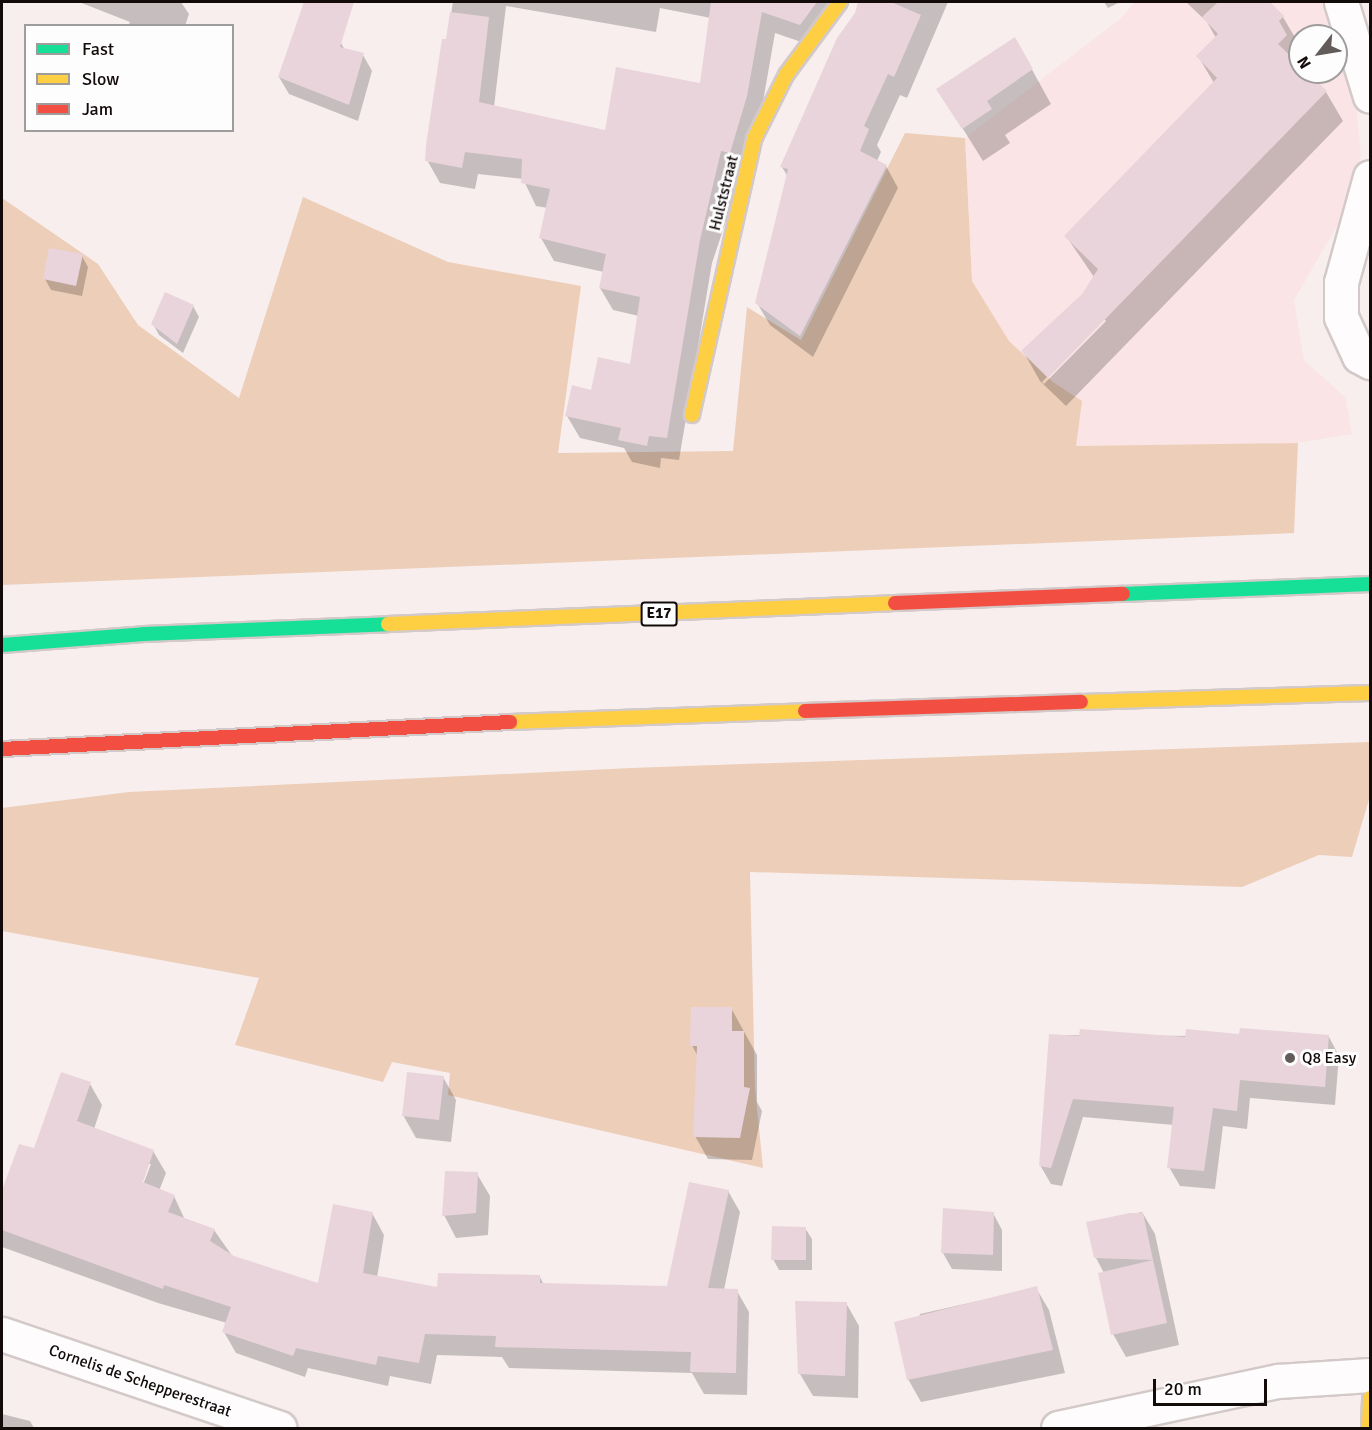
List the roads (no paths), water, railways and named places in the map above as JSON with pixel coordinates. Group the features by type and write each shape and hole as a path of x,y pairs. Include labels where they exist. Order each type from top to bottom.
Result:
{"main road":[{"name":"Hulststraat","path":"692,415 754,139 786,75 840,2"},
{"name":"E17","path":"2,645 144,634 1371,584"},
{"path":"2,749 629,716 1371,693"},
{"path":"1369,1428 1371,1398"}],"street":[{"path":"1341,2 1371,96"},
{"path":"1371,177 1341,282 1341,317 1359,356 1371,362"},
{"name":"Cornelis de Schepperestraat","path":"2,1334 279,1428"},
{"path":"1058,1428 1278,1381 1371,1375"}],"place":[{"name":"Q8 Easy","path":"1290,1058"}]}
